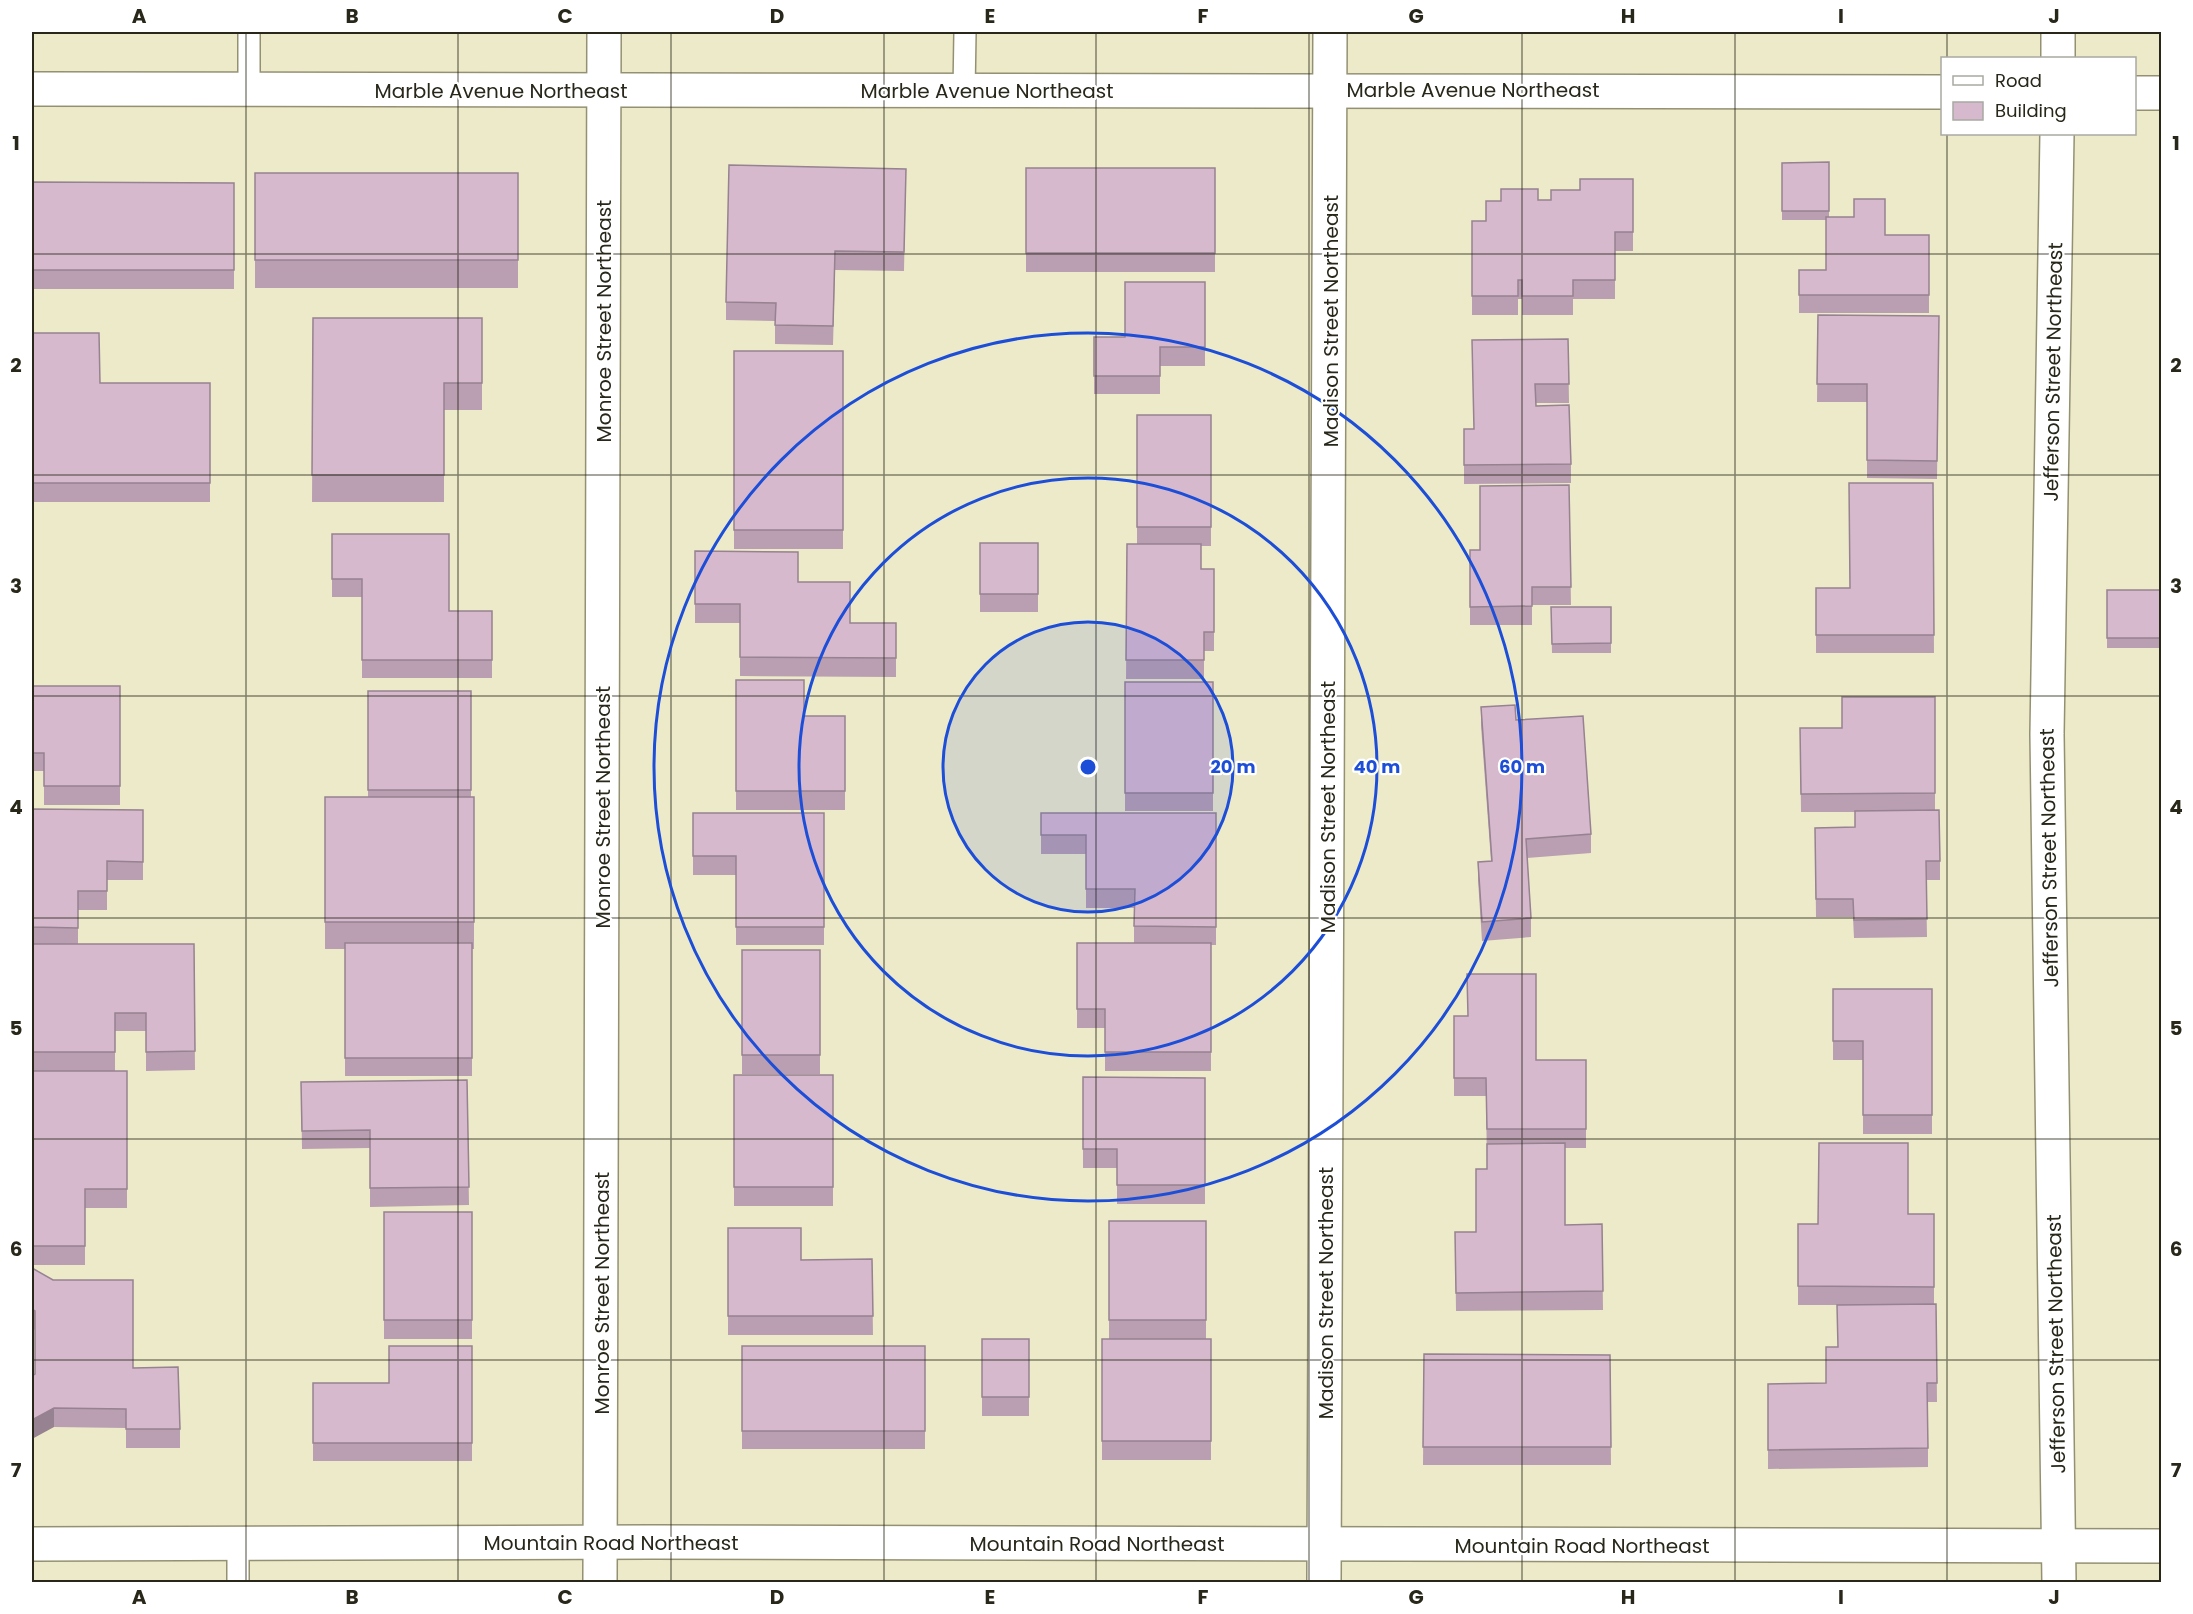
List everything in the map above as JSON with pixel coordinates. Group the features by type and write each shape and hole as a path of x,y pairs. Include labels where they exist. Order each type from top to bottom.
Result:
{"street":[{"name":"Monroe Street Northeast","path":"600,1582 604,32"},
{"name":"Madison Street Northeast","path":"1324,1582 1330,32"},
{"path":"2058,32 2058,57"},
{"name":"Marble Avenue Northeast","path":"32,90 964,92 1331,89 1941,92"},
{"path":"2136,93 2162,93"},
{"name":"Jefferson Street Northeast","path":"2057,135 2047,734 2059,1582"},
{"name":"Mountain Road Northeast","path":"32,1544 601,1542 1325,1546 2162,1546"}],"lane":[{"path":"249,32 249,92"},
{"path":"964,32 964,92"},
{"path":"238,1544 238,1582"}],"building":[{"path":"1829,162 1829,211 1782,211 1782,163"},
{"path":"729,165 906,169 904,252 835,251 833,326 775,325 776,303 726,302"},
{"path":"1026,168 1215,168 1215,253 1026,253"},
{"path":"255,173 518,173 518,260 255,260"},
{"path":"1580,179 1633,179 1633,232 1615,232 1615,280 1573,280 1573,296 1522,296 1522,280 1518,280 1518,296 1472,296 1472,221 1486,221 1486,201 1501,201 1501,189 1538,189 1538,200 1551,200 1551,190 1580,190"},
{"path":"32,182 234,183 234,270 32,270"},
{"path":"1854,199 1885,199 1885,235 1929,235 1929,295 1799,295 1799,270 1826,270 1826,217 1854,217"},
{"path":"1125,282 1205,282 1205,347 1160,347 1160,376 1094,376 1094,337 1125,337"},
{"path":"1818,315 1939,316 1937,461 1867,460 1867,384 1817,384"},
{"path":"313,318 482,318 482,383 444,383 444,475 312,475"},
{"path":"32,333 99,333 100,383 210,383 210,483 32,483"},
{"path":"1568,339 1569,384 1535,384 1536,406 1569,405 1571,464 1464,465 1464,429 1474,429 1472,340"},
{"path":"734,351 843,351 843,530 734,530"},
{"path":"1137,415 1211,415 1211,527 1137,527"},
{"path":"1849,483 1933,483 1934,635 1816,635 1816,588 1850,588"},
{"path":"1569,485 1571,587 1532,587 1532,606 1470,607 1470,550 1480,550 1480,486"},
{"path":"332,534 449,534 449,611 492,611 492,660 362,660 362,579 332,579"},
{"path":"980,543 1038,543 1038,594 980,594"},
{"path":"1127,544 1201,544 1201,569 1214,569 1214,632 1204,632 1204,660 1126,660"},
{"path":"695,551 798,552 798,582 850,582 850,623 896,623 896,658 740,657 740,604 695,604"},
{"path":"2107,590 2162,590 2162,638 2107,638"},
{"path":"1551,607 1611,607 1611,643 1552,644"},
{"path":"736,680 804,680 804,716 845,716 845,791 736,791"},
{"path":"1125,682 1213,682 1213,793 1125,793"},
{"path":"32,686 120,686 120,786 44,786 44,753 32,753"},
{"path":"368,691 471,691 471,790 368,790"},
{"path":"1842,697 1935,697 1935,793 1801,794 1800,728 1842,728"},
{"path":"1515,705 1516,720 1583,716 1591,834 1526,839 1531,918 1482,922 1478,862 1492,861 1481,707"},
{"path":"325,797 474,797 474,922 325,922"},
{"path":"32,809 143,810 143,862 107,861 107,891 78,891 78,928 32,927"},
{"path":"1939,810 1940,861 1926,861 1927,919 1854,920 1853,899 1816,899 1815,828 1855,827 1855,811"},
{"path":"693,813 824,813 824,927 736,927 736,856 693,856"},
{"path":"1041,813 1216,813 1216,927 1134,926 1135,889 1086,889 1086,835 1041,835"},
{"path":"345,943 472,943 472,1058 345,1058"},
{"path":"1077,943 1211,943 1211,1052 1105,1052 1105,1009 1077,1009"},
{"path":"32,944 194,944 195,1051 146,1052 146,1013 115,1013 115,1052 32,1052"},
{"path":"742,950 820,950 820,1055 742,1055"},
{"path":"1467,974 1536,974 1536,1060 1586,1060 1586,1129 1487,1129 1486,1078 1454,1078 1454,1016 1468,1016"},
{"path":"1833,989 1932,989 1932,1115 1863,1115 1863,1041 1833,1041"},
{"path":"32,1071 127,1071 127,1189 85,1189 85,1246 32,1246"},
{"path":"734,1075 833,1075 833,1187 734,1187"},
{"path":"1083,1077 1205,1078 1205,1185 1117,1185 1117,1149 1083,1149"},
{"path":"467,1080 469,1187 370,1188 370,1130 302,1131 301,1082"},
{"path":"1565,1143 1565,1225 1602,1224 1603,1291 1456,1293 1455,1232 1476,1232 1476,1169 1487,1169 1487,1144"},
{"path":"1819,1143 1908,1143 1908,1214 1934,1214 1934,1287 1798,1286 1798,1224 1818,1224"},
{"path":"384,1212 472,1212 472,1320 384,1320"},
{"path":"1109,1221 1206,1221 1206,1320 1109,1320"},
{"path":"728,1228 801,1228 801,1260 872,1259 873,1316 728,1316"},
{"path":"32,1268 53,1280 133,1280 133,1368 178,1367 180,1429 126,1429 126,1409 54,1408 32,1420 35,1311 32,1309"},
{"path":"1936,1304 1937,1383 1927,1383 1928,1448 1768,1450 1768,1384 1826,1383 1826,1347 1838,1347 1837,1305"},
{"path":"982,1339 1029,1339 1029,1397 982,1397"},
{"path":"1102,1339 1211,1339 1211,1441 1102,1441"},
{"path":"389,1346 472,1346 472,1443 313,1443 313,1383 389,1383"},
{"path":"742,1346 925,1346 925,1431 742,1431"},
{"path":"1424,1354 1610,1355 1611,1447 1423,1447"}]}
